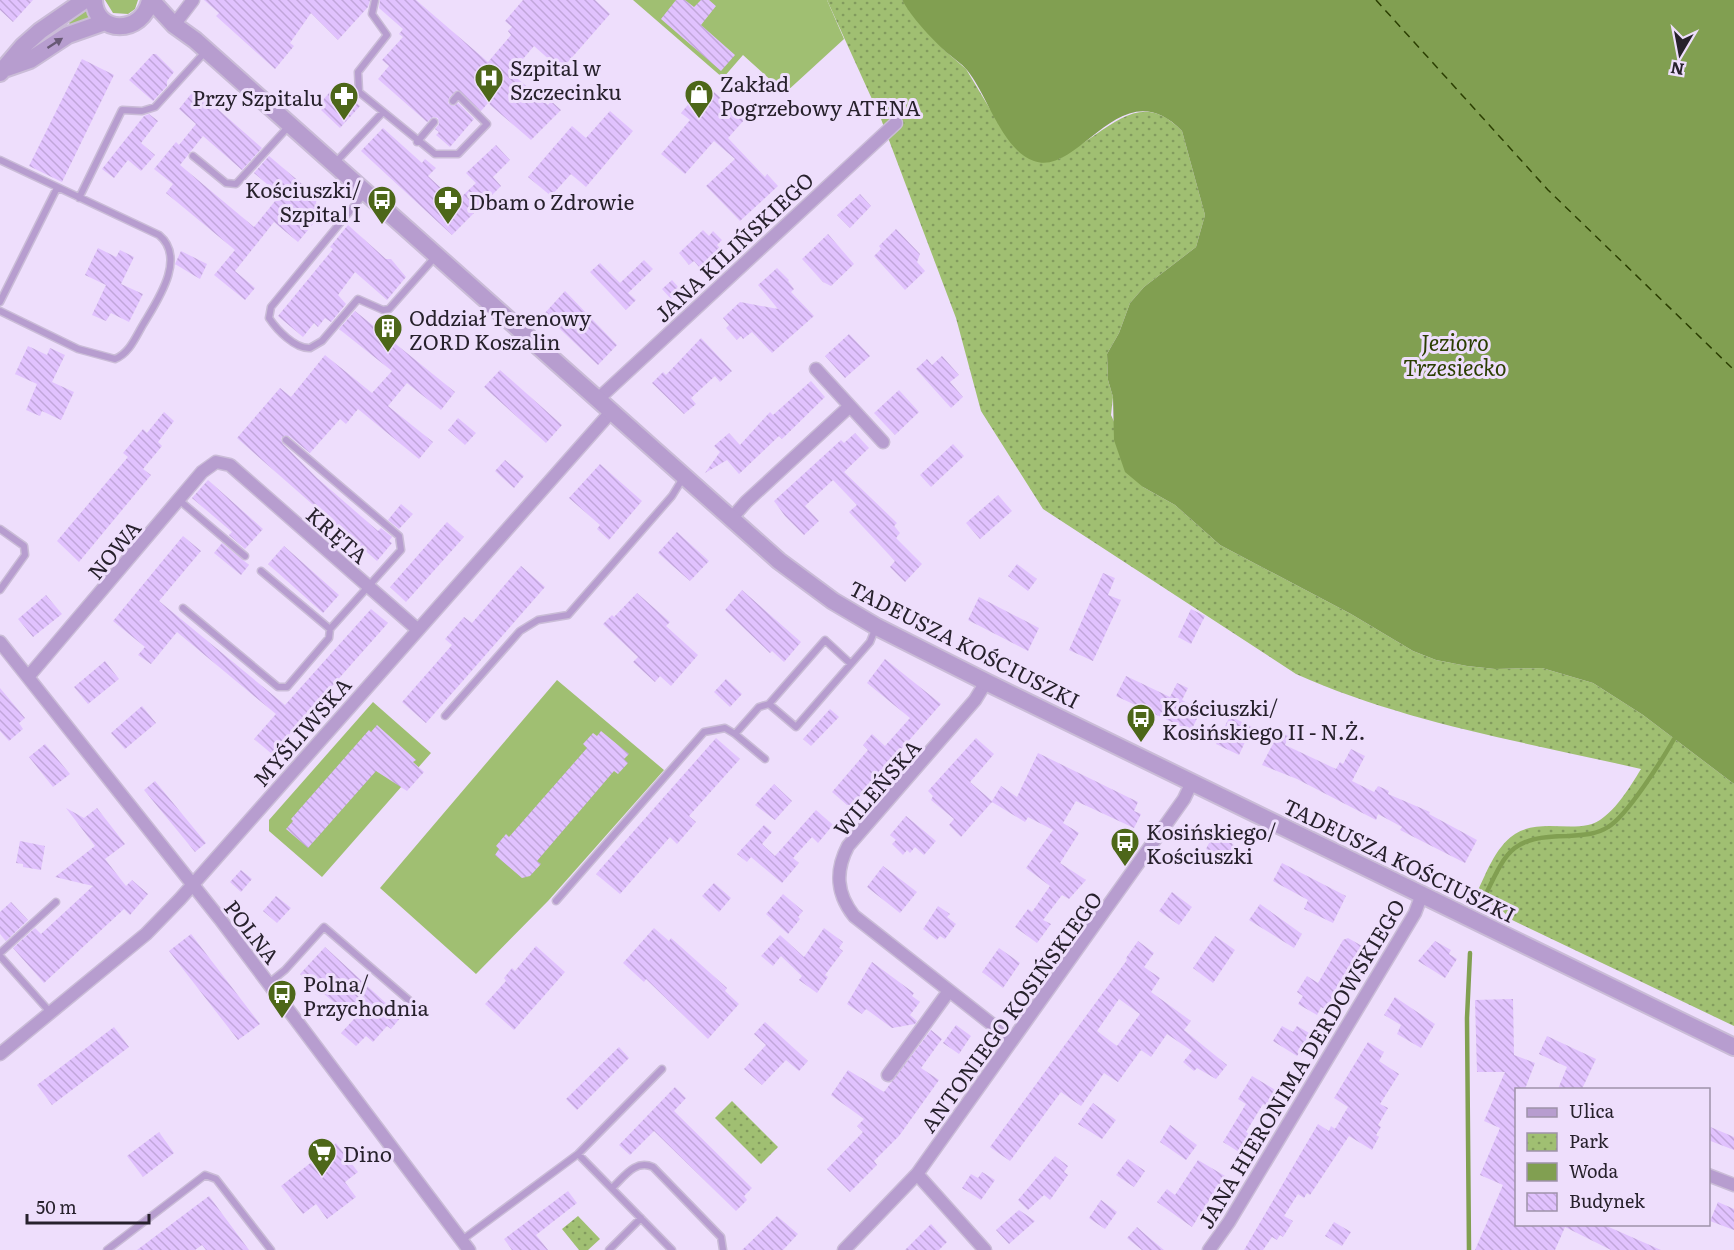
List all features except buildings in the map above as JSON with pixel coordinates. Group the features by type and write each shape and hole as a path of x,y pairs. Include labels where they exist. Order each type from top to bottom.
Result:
{"street":[{"path":"4,70 32,38 85,0"},
{"path":"94,0 98,14 105,22 118,27 131,26 142,18 151,0"},
{"name":"TADEUSZA KOŚCIUSZKI","path":"151,0 174,25 207,51 683,477 833,602 986,682 1734,1047"},
{"path":"174,25 193,0"},
{"name":"TADEUSZA KOŚCIUSZKI","path":"142,18 174,25"},
{"path":"4,70 30,60 68,35 105,22"},
{"name":"JANA KILIŃSKIEGO","path":"597,400 896,123"},
{"path":"816,369 883,442"},
{"path":"731,519 746,501 850,406"},
{"name":"MYŚLIWSKA","path":"0,1054 146,933 192,885 610,412"},
{"name":"NOWA","path":"28,677 208,465 220,462 233,468"},
{"name":"KRĘTA","path":"233,468 417,629"},
{"name":"POLNA","path":"0,642 269,983 466,1245"},
{"name":"WILEŃSKA","path":"986,682 975,700 848,846 839,870 840,891 854,916 1012,1040"},
{"name":"ANTONIEGO KOSIŃSKIEGO","path":"844,1250 917,1174 1184,799 1192,782"},
{"name":"JANA HIERONIMA DERDOWSKIEGO","path":"1209,1250 1229,1222 1415,913 1422,894"},
{"path":"888,1075 949,991"},
{"path":"917,1174 986,1250"},
{"path":"1710,1176 1734,1185"}],"lane":[{"path":"375,0 372,14 387,35 358,72 359,92 417,142 435,154 458,154 487,124 458,95 453,101"},
{"path":"79,198 122,110 142,111 155,107 207,51"},
{"path":"333,165 383,112"},
{"path":"417,142 434,122"},
{"path":"193,156 226,183 236,184 289,126"},
{"path":"0,160 159,235 168,246 168,275 162,292 128,350 119,358 108,359 78,349 0,311"},
{"path":"0,302 57,188"},
{"path":"365,193 271,307 269,318 272,323 298,346 310,348 322,341 358,299 383,310 389,309 436,256"},
{"path":"183,608 278,687 287,687 329,638 330,629 401,550 399,536 286,440"},
{"path":"445,716 520,631 537,620 568,615 672,496 683,477"},
{"path":"179,500 245,556"},
{"path":"0,529 21,544 25,551 24,560 0,590"},
{"path":"261,571 330,629"},
{"path":"769,704 796,727 870,642 877,627"},
{"path":"735,734 759,707 769,704 825,640 851,664"},
{"path":"556,901 704,732 725,728 765,759"},
{"path":"50,1012 0,955 56,902"},
{"path":"269,983 285,970 324,927 411,1002"},
{"path":"466,1245 578,1154 662,1069"},
{"path":"578,1154 672,1250"},
{"path":"612,1188 635,1166 643,1164 653,1167 721,1237 723,1250"},
{"path":"107,1250 205,1175 216,1179 271,1250"},
{"path":"609,1250 641,1218"}],"green space":[{"path":"105,0 138,0 135,9 128,14 113,13"},
{"path":"633,0 827,0 844,39 785,93 743,55 723,78"},
{"path":"827,0 902,0 944,50 966,69 990,109 1059,159 1118,120 1138,112 1159,115 1182,131 1205,215 1196,247 1144,287 1130,303 1119,333 1107,354 1108,380 1113,397 1111,415 1143,487 1175,505 1220,545 1351,614 1413,651 1436,660 1467,666 1495,669 1542,668 1593,683 1643,715 1734,784 1734,1026 1510,919 1501,909 1475,896 1496,854 1515,834 1532,827 1579,826 1596,822 1619,802 1641,769 1466,730 1380,706 1296,674 1043,509 981,411 956,318 881,119"},
{"path":"87,6 93,20 72,27 66,19"},
{"path":"557,680 664,770 548,901 476,974 380,888"},
{"path":"373,702 431,753 322,877 269,831 269,820"},
{"path":"732,1101 778,1147 761,1164 715,1118"},
{"path":"578,1216 600,1239 588,1250 579,1250 562,1229"}],"water":[{"name":"Jezioro Trzesiecko","path":"902,0 1734,0 1734,784 1643,715 1593,683 1542,668 1495,669 1467,666 1436,660 1413,651 1351,614 1220,545 1175,505 1143,487 1125,472 1114,440 1113,397 1108,380 1107,354 1119,333 1130,303 1144,287 1196,247 1205,215 1182,131 1160,115 1139,112 1120,117 1068,155 1051,162 1034,161 1013,146 967,70 928,34"}],"waterway":[{"path":"1484,898 1499,868 1513,849 1522,843 1548,837 1593,833 1603,830 1616,821 1644,787 1674,739"},
{"path":"1469,1250 1467,1018 1470,953"}],"ferry route":[{"path":"1376,0 1548,190 1734,370"}],"place":[{"name":"Szpital w Szczecinku","path":"489,104"},
{"name":"Zakład Pogrzebowy ATENA","path":"699,120"},
{"name":"Przy Szpitalu","path":"344,122"},
{"name":"Kościuszki/ Szpital I","path":"382,226"},
{"name":"Dbam o Zdrowie","path":"448,226"},
{"name":"Oddział Terenowy ZORD Koszalin","path":"388,354"},
{"name":"Kościuszki/ Kosińskiego II - N.Ż.","path":"1141,744"},
{"name":"Kosińskiego/ Kościuszki","path":"1125,868"},
{"name":"Polna/ Przychodnia","path":"282,1020"},
{"name":"Dino","path":"322,1178"}]}
